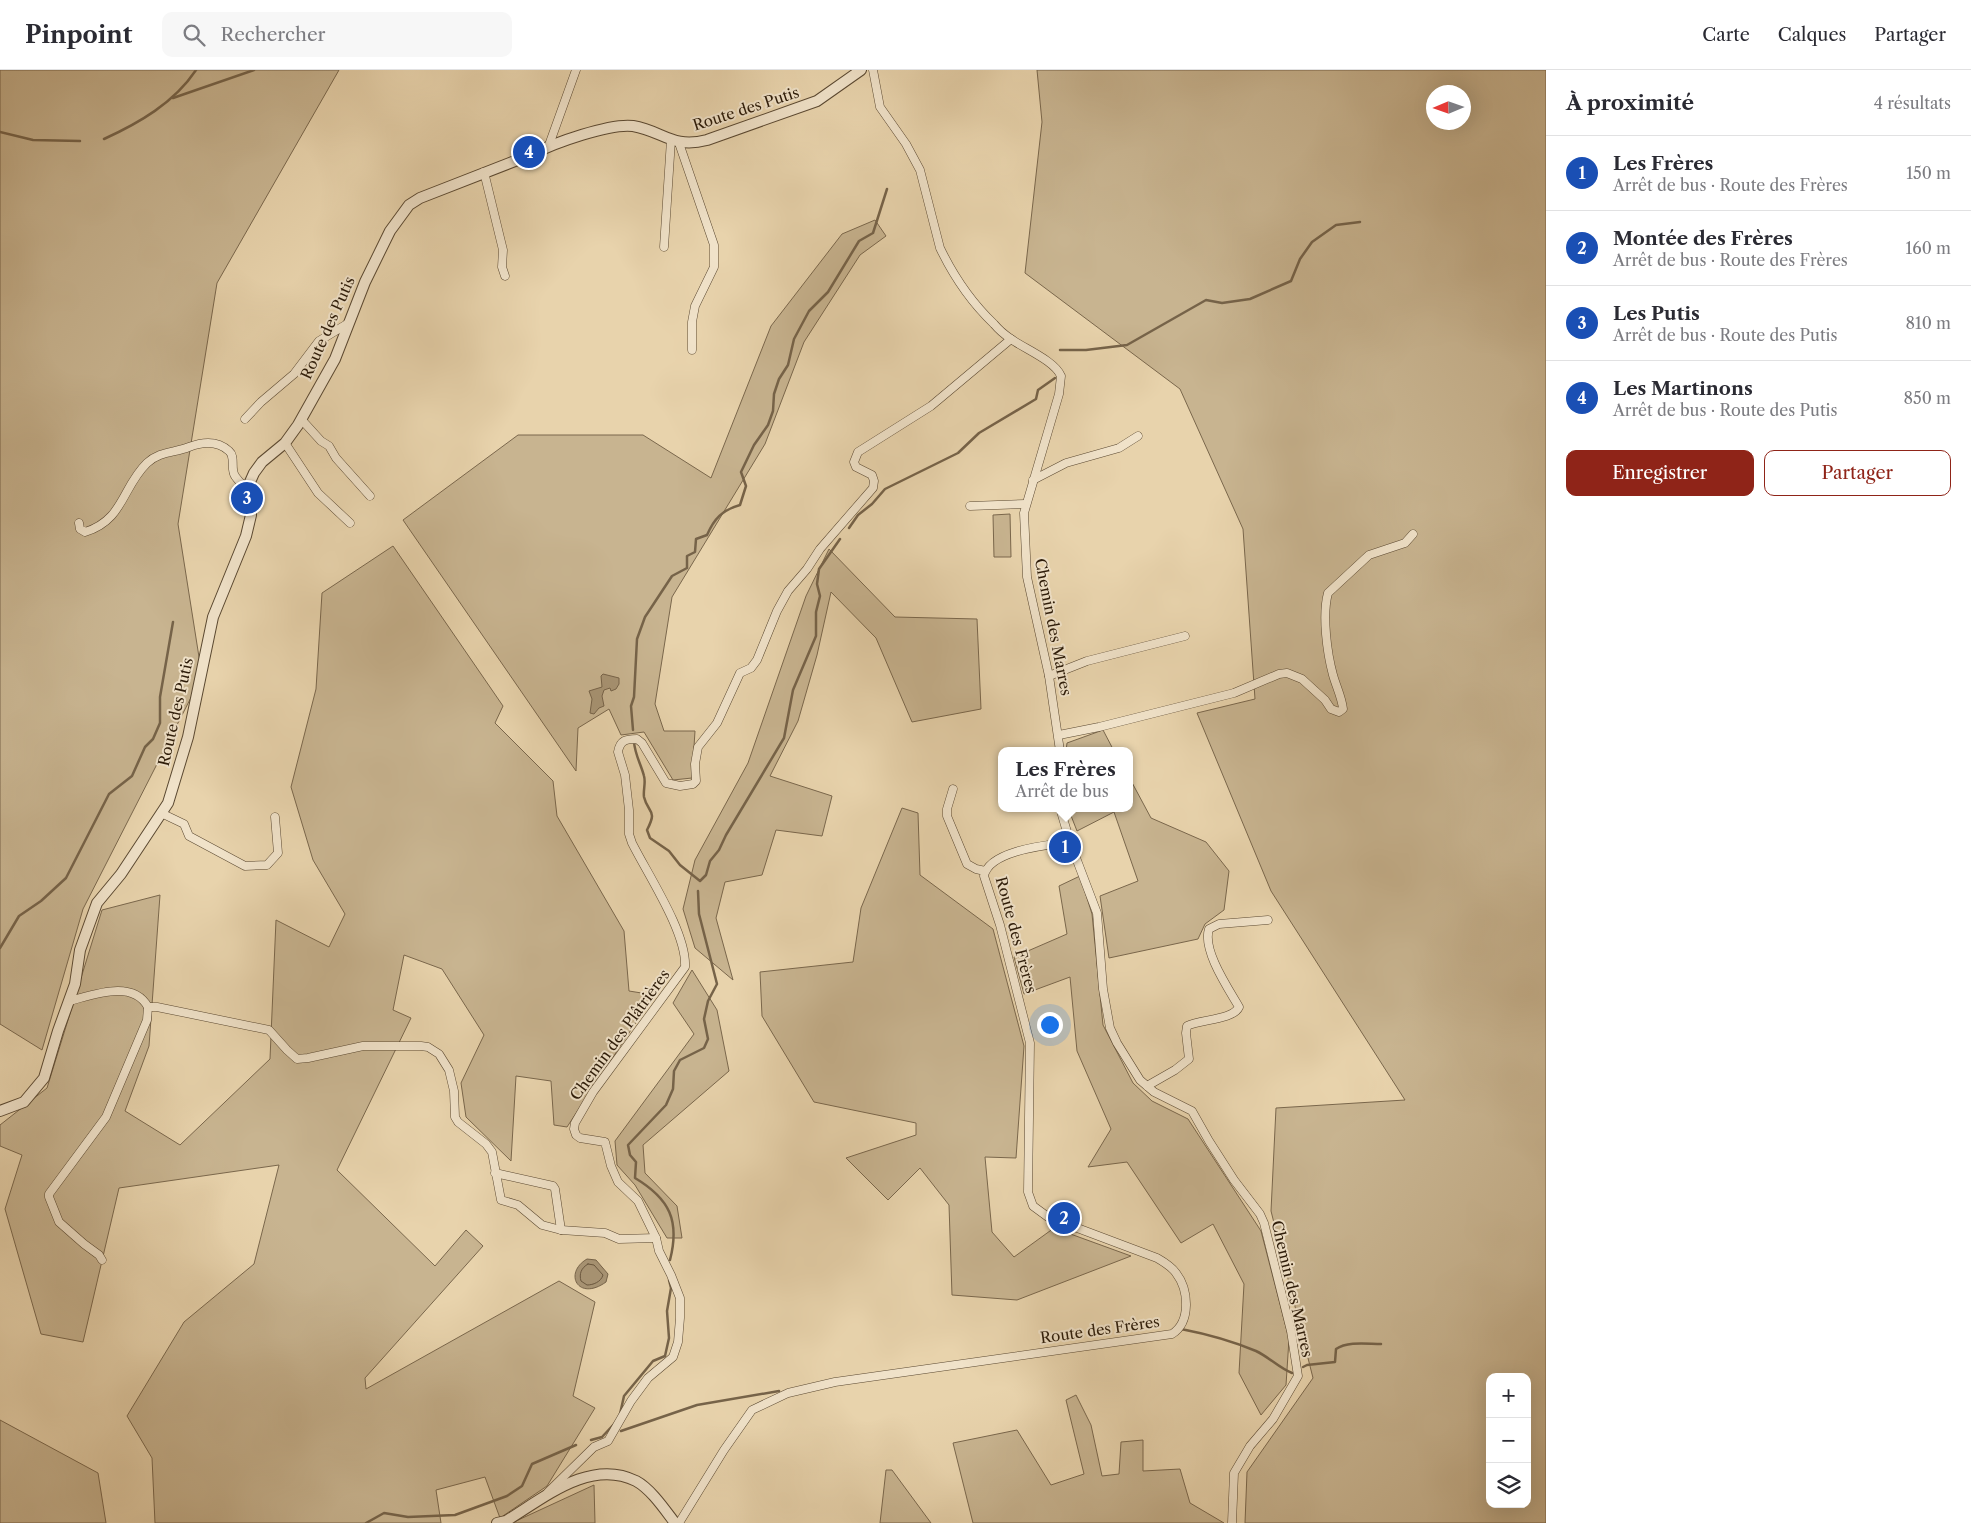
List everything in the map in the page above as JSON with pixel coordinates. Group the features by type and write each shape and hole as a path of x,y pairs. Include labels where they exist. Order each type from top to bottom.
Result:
{"street":[{"path":"549,145 576,70"},
{"name":"Route des Putis","path":"0,1111 24,1102 44,1078 75,984 80,950 97,903 121,874 168,803 188,737 214,617 246,536 252,515 250,482 254,472 262,462 292,436 335,359 347,324 365,282 390,231 409,205 420,198 533,154 549,145 612,127 635,126 675,141 695,143 707,140 817,101 861,70"},
{"name":"Chemin des Marres","path":"873,70 880,107 906,144 920,170 940,248 945,259 974,302 993,324 1011,339 1054,366 1061,376 1059,394 1026,504 1024,535 1027,576 1049,676 1060,747"},
{"path":"664,247 675,141"},
{"path":"675,141 714,245 714,266 696,306 692,322 692,350"},
{"path":"484,172 503,250 502,267 505,276"},
{"path":"244,418 294,374 319,341 347,324"},
{"name":"Chemin des Plâtrières","path":"542,1499 594,1447 608,1441 631,1401 648,1378 673,1357 678,1342 680,1298 672,1275 659,1251 656,1238 638,1201 618,1182 611,1166 605,1142 580,1138 576,1135 574,1129 581,1112 593,1092 685,967 684,952 676,924 632,843 629,834 627,790 618,752 619,745 622,741 628,739 637,739 642,743 666,783 680,786 693,784 696,781 695,764 698,747 717,723 740,673 751,668 757,660 782,600 820,549 873,488 874,481 872,475 856,467 854,462 858,452 937,402 1011,339"},
{"path":"301,419 321,441 329,446 336,458 370,496"},
{"path":"1033,480 1066,463 1119,448 1138,436"},
{"path":"79,523 80,529 85,532 92,530 107,520 120,506 134,479 147,463 156,456 203,443 217,444 227,449 232,458 235,477 250,493"},
{"path":"284,443 318,493 350,523"},
{"path":"970,506 1026,504"},
{"path":"1059,735 1099,727 1234,693 1279,674 1287,673 1302,679 1325,700 1331,709 1339,712 1343,709 1342,702 1330,665 1326,627 1328,592 1369,555 1405,543 1413,534"},
{"path":"1049,676 1087,661 1185,636"},
{"path":"953,789 947,808 947,816 968,864 976,869 985,871"},
{"name":"Chemin des Marres","path":"1061,812 1070,842 1097,913 1103,989 1110,1028 1140,1080 1154,1092 1192,1111 1234,1180 1260,1214 1264,1223 1291,1331 1298,1376 1272,1419 1250,1446 1234,1473 1232,1523"},
{"path":"161,814 184,824 189,836 246,866 267,865 278,853 275,817"},
{"name":"Route des Frères","path":"679,1523 724,1450 752,1410 788,1393 834,1382 1172,1334 1179,1329 1184,1321 1186,1311 1182,1287 1177,1274 1167,1264 1157,1258 1048,1217 1038,1211 1028,1192 1030,1043 1002,934 984,876 985,871 992,862 998,859 1037,847 1070,842"},
{"path":"1147,1086 1175,1070 1189,1059 1187,1026 1202,1020 1232,1015 1237,1012 1239,1007 1219,971 1210,950 1207,934 1209,928 1219,924 1268,920"},
{"path":"69,1001 107,991 124,991 138,995 148,1007 147,1020 106,1117 49,1194 60,1222 84,1244 100,1255 102,1260"},
{"path":"148,1007 157,1007 269,1030 298,1059 363,1046 428,1047 439,1054 450,1070 454,1091 455,1117 458,1122 486,1144 492,1152 501,1200 518,1205 542,1225 561,1230 606,1233 619,1239 656,1238"},
{"path":"495,1172 553,1186 561,1230"},
{"path":"497,1523 506,1521 573,1481 605,1472 636,1481 657,1500 675,1523"}],"shaded area":[{"path":"0,70 339,70 217,283 178,524 202,676 83,909 42,1050 0,1024"},
{"path":"1037,70 1546,70 1546,1523 1245,1523 1247,1472 1313,1378 1271,1211 1276,1108 1405,1100 1271,891 1197,713 1255,699 1243,529 1180,389 1025,273 1042,122"},
{"path":"875,220 886,236 860,255 804,342 765,444 672,597 655,704 664,731 695,731 692,778 673,780 644,732 621,735 609,709 578,728 576,771 403,520 518,435 643,435 711,478 771,326 842,234"},
{"path":"1010,514 1011,557 994,557 993,515"},
{"path":"393,546 503,706 495,723 553,781 557,816 624,931 629,991 654,995 567,1127 554,1125 551,1081 516,1076 511,1161 466,1117 461,1083 484,1035 442,969 404,955 393,1010 411,1018 337,1170 435,1266 466,1230 483,1246 365,1378 366,1389 559,1281 595,1302 573,1396 595,1408 547,1486 500,1518 485,1477 436,1490 441,1523 155,1523 152,1458 127,1416 184,1322 254,1264 279,1165 119,1188 83,1342 41,1334 5,1209 22,1155 0,1146 0,1125 47,1088 102,910 160,895 149,1046 125,1111 180,1145 270,1059 276,920 329,947 345,914 313,860 291,787 316,689 322,593"},
{"path":"829,549 895,617 977,619 981,709 912,722 876,638 831,592 817,655 798,721 770,776 832,796 822,836 776,830 762,875 725,882 716,918 733,980 695,948 683,909 695,860 748,763 806,596"},
{"path":"1103,730 1112,747 1066,747 1067,743"},
{"path":"1133,784 1151,818 1206,842 1229,871 1224,910 1205,924 1198,939 1109,958 1100,896 1138,881 1114,812 1133,812"},
{"path":"902,808 918,813 920,875 993,929 1024,1046 1016,1158 985,1157 992,1232 1014,1257 1054,1228 1131,1256 1017,1300 952,1295 949,1205 920,1168 888,1200 846,1158 916,1135 916,1123 814,1102 762,1016 760,972 853,962 861,908"},
{"path":"1070,812 1114,812 1077,831"},
{"path":"1080,876 1092,914 1103,1025 1133,1083 1152,1101 1188,1119 1261,1231 1289,1339 1286,1385 1261,1415 1239,1373 1244,1284 1213,1224 1181,1243 1127,1162 1088,1167 1111,1129 1077,1051 1070,977 1024,994 1014,957 1067,934 1059,886"},
{"path":"692,970 717,1010 729,1071 643,1145 645,1173 677,1206 682,1238 667,1238 635,1185 617,1165 615,1141 694,1034 673,1003"},
{"path":"1076,1395 1091,1425 1102,1476 1119,1474 1121,1442 1143,1440 1143,1471 1180,1469 1190,1503 1224,1523 973,1523 953,1443 1017,1430 1051,1485 1084,1474 1066,1400"},
{"path":"0,1420 98,1473 106,1523 0,1523"},
{"path":"886,1470 892,1470 931,1523 880,1523"},
{"path":"594,1485 595,1523 510,1523 516,1521"}],"water":[{"path":"603,674 619,678 619,684 616,689 611,691 610,688 604,690 602,696 604,706 599,708 594,714 590,713 592,699 589,691 602,687 601,676"},
{"path":"587,1259 596,1260 608,1274 606,1282 588,1289 581,1287 575,1278 576,1271"}],"waterway":[{"path":"104,139 155,111 177,92 196,70"},
{"path":"173,98 254,70"},
{"path":"0,132 33,140 80,141"},
{"path":"633,730 631,706 634,697 637,639 645,617 672,576 687,568 687,556 695,552 696,539 707,535 723,512 740,505 746,486 741,472 754,445 768,425 773,411 774,394 779,379 788,365 794,339 809,311 828,292 859,241 873,233 887,189"},
{"path":"1060,350 1086,350 1127,345 1206,300 1222,303 1250,299 1291,281 1300,259 1312,242 1336,225 1360,222"},
{"path":"849,528 858,515 872,504 885,489 958,453 979,433 1036,399 1038,390 1055,378"},
{"path":"634,742 645,779 644,797 652,815 647,830 650,838 669,851 680,865 700,881 706,875 710,861 719,850 784,738 793,690 816,636 816,612 820,596 817,584 819,569 840,539"},
{"path":"0,948 19,916 41,901 66,878 109,794 132,776 145,747 153,739 160,723 160,697 173,622"},
{"path":"670,1260 674,1234 673,1222 664,1203 657,1194 635,1178 636,1162 630,1155 628,1145 666,1105 673,1089 674,1071 680,1060 704,1048 708,1039 704,1019 708,1001 717,984 699,914 698,891"},
{"path":"620,1414 624,1396 653,1361 665,1356 669,1338 667,1311 671,1288 669,1280"},
{"path":"1181,1329 1247,1347 1261,1353 1292,1373"},
{"path":"1303,1367 1335,1362 1336,1349 1341,1346 1381,1344"},
{"path":"621,1431 697,1405 779,1391"},
{"path":"591,1440 602,1437 615,1423"},
{"path":"366,1523 384,1513 408,1517 455,1515 507,1496 522,1486 532,1464 576,1445"}],"place":[{"name":"Les Martinons","path":"529,152"},
{"name":"Les Putis","path":"247,498"},
{"name":"Les Frères","path":"1065,847"},
{"name":"Montée des Frères","path":"1064,1218"}]}
